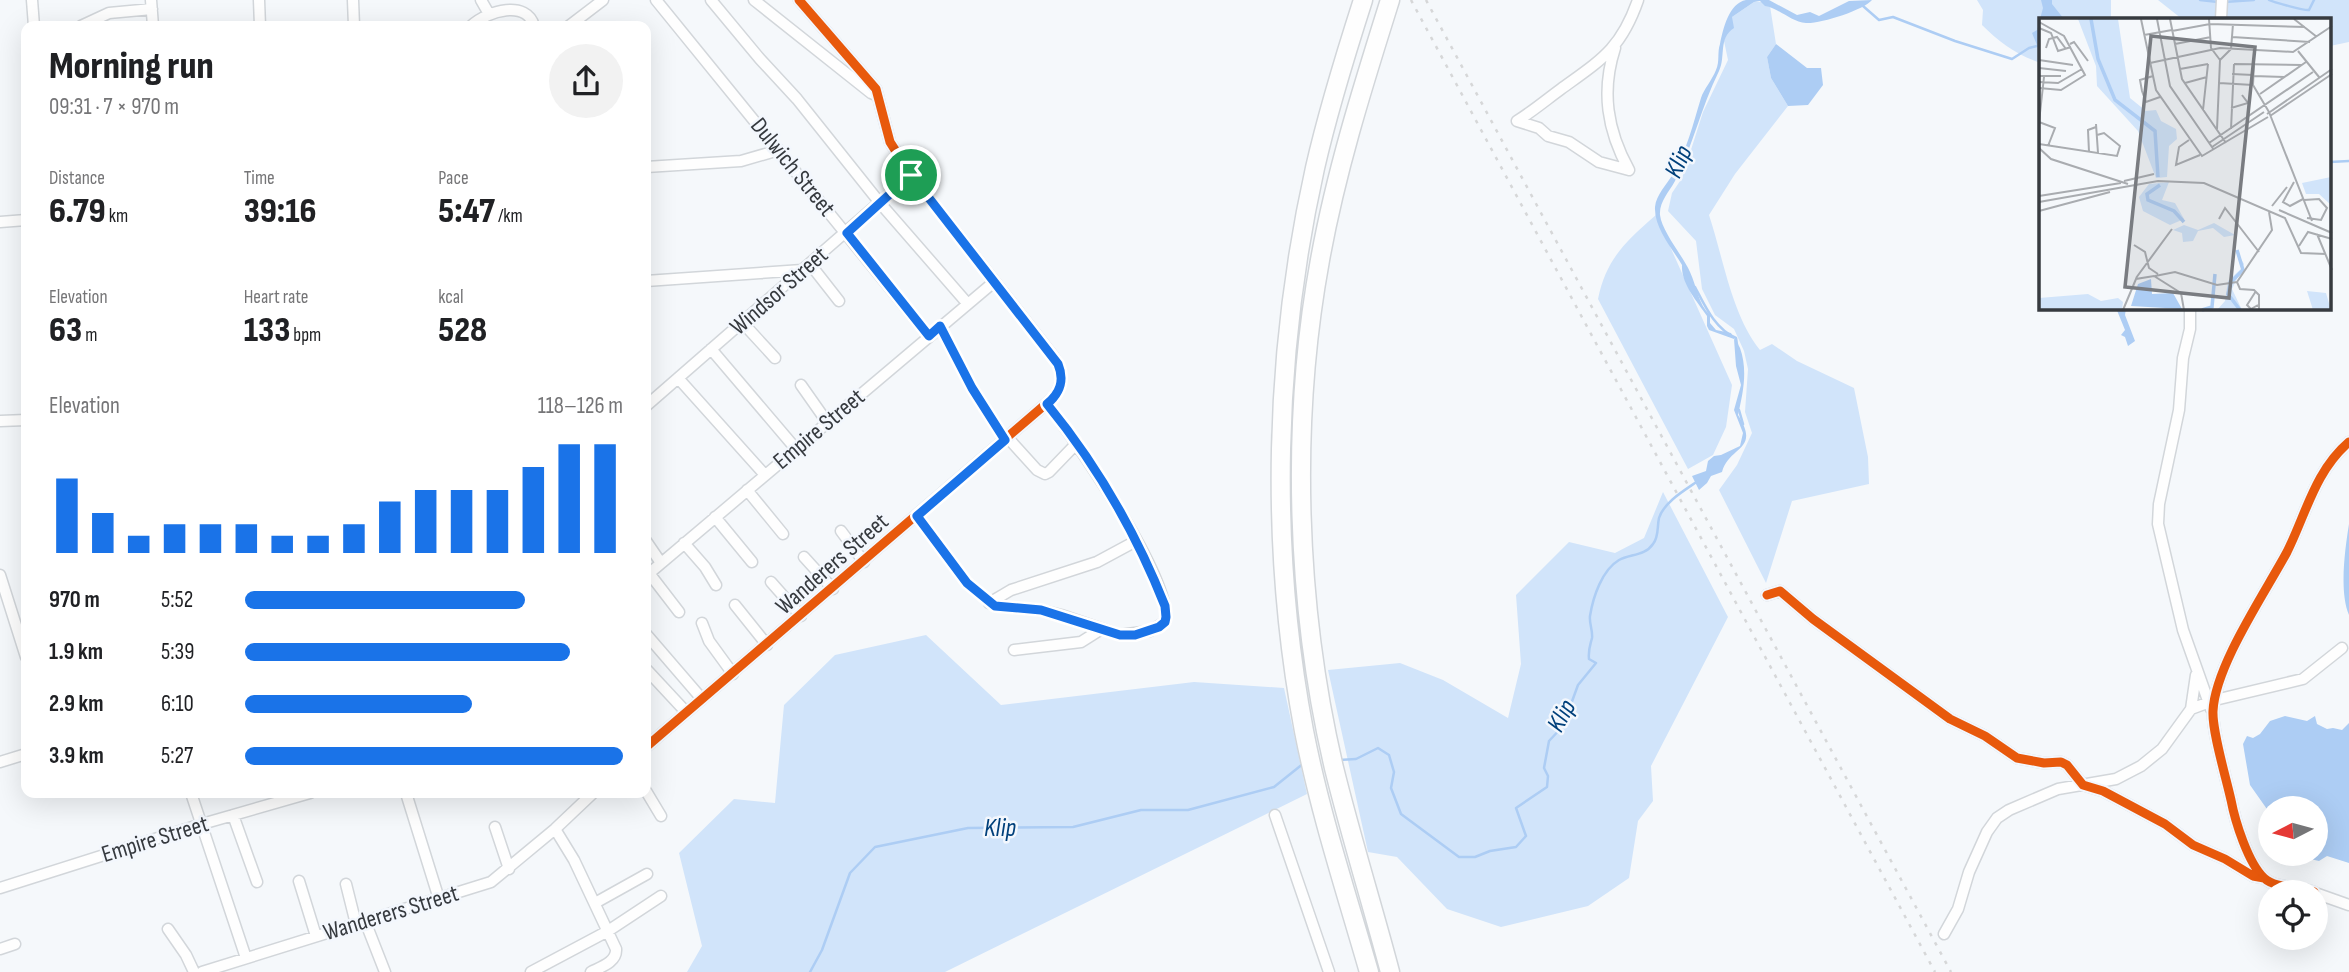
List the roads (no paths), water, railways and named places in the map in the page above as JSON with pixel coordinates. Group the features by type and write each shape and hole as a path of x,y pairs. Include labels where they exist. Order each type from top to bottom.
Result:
{"highway":[{"path":"1363,0 1334,93 1313,180 1296,272 1281,425 1282,534 1290,629 1304,728 1312,772 1368,972"},
{"path":"1390,972 1334,768 1325,723 1311,631 1303,534 1302,442 1308,343 1316,282 1333,194 1391,0"}],"street":[{"path":"32,0 34,21"},
{"path":"259,0 260,21"},
{"path":"353,0 354,21"},
{"path":"481,0 489,14"},
{"path":"576,21 603,0"},
{"name":"Dulwich Street","path":"656,0 929,336"},
{"path":"712,0 797,99 880,203 967,303"},
{"path":"754,0 878,96"},
{"path":"799,0 876,89 878,96"},
{"path":"1616,44 1590,69 1517,121 1539,128 1548,136 1569,142 1600,162 1629,170 1615,137 1606,100 1610,65 1616,44 1631,19 1637,0"},
{"path":"2221,18 2222,0"},
{"path":"92,21 109,13 152,5"},
{"path":"478,21 507,6 517,6 526,12 531,21"},
{"name":"Wanderers Street","path":"651,743 1007,439 1054,397 1061,385 1058,364 911,175 890,142 878,96"},
{"path":"651,167 741,161 779,150"},
{"name":"Windsor Street","path":"651,402 911,175"},
{"path":"0,222 21,220"},
{"path":"651,281 806,267 839,301"},
{"name":"Empire Street","path":"651,572 994,282"},
{"path":"2190,310 2179,410 2158,504 2158,524 2183,630 2211,701 2232,808 2244,846 2264,878"},
{"path":"742,322 775,358"},
{"path":"940,326 972,388 1007,439 1038,470 1045,474 1049,472 1077,443"},
{"path":"711,349 796,449"},
{"path":"678,378 765,475"},
{"path":"802,385 827,422"},
{"path":"917,516 956,570 995,606 1041,610 1120,635 1150,631 1165,622 1165,606 1136,541 1107,488 1047,404"},
{"path":"0,421 21,420"},
{"path":"2211,701 2241,634 2289,547 2315,485 2349,442"},
{"path":"747,490 783,534"},
{"path":"715,517 752,562"},
{"path":"841,531 864,562"},
{"path":"989,603 1011,590 1097,562 1136,541"},
{"path":"684,543 705,567 716,585"},
{"path":"651,548 661,563"},
{"path":"804,557 832,589"},
{"path":"0,575 21,641"},
{"path":"651,580 679,612"},
{"path":"771,582 801,616"},
{"path":"1767,595 1780,591 1812,619 1950,719 1985,736 2018,758 2067,765 2083,785 2103,791 2165,824 2193,845 2225,859 2253,876 2270,880"},
{"path":"735,605 767,645"},
{"path":"702,623 709,641 733,674"},
{"path":"1013,650 1082,642 1100,629"},
{"path":"651,640 702,699"},
{"path":"2191,709 2211,701 2303,679 2342,648"},
{"path":"1944,934 1958,909 1969,872 1987,832 1997,818 2058,789 2116,779 2141,766 2162,749 2191,709 2197,671"},
{"path":"651,674 686,712"},
{"path":"0,762 21,756"},
{"path":"193,798 246,958"},
{"name":"Empire Street","path":"1,884 292,798"},
{"path":"408,798 439,899"},
{"name":"Wanderers Street","path":"202,972 491,882 588,798"},
{"path":"650,798 661,816"},
{"path":"233,815 257,881"},
{"path":"1275,815 1329,972"},
{"path":"495,827 509,869"},
{"path":"555,829 595,903 616,955 614,959 591,972"},
{"path":"595,903 647,874"},
{"path":"299,881 316,936"},
{"path":"346,884 360,922 385,972"},
{"path":"531,972 608,931 661,896"},
{"path":"2328,898 2349,905"},
{"path":"168,929 194,972"},
{"path":"0,949 15,944"}],"water":[{"path":"1746,0 1769,0 1797,15 1810,12 1819,16 1849,1 1872,0 1851,12 1813,23 1795,20 1760,1 1754,2 1732,17 1734,28 1724,42 1721,66 1681,168 1661,206 1662,222 1690,272 1700,301 1710,315 1710,323 1716,330 1731,333 1740,348 1744,365 1738,415 1744,427 1745,442 1722,472 1711,476 1699,490 1692,476 1706,471 1708,461 1714,456 1740,446 1743,433 1734,410 1741,385 1734,339 1709,330 1707,316 1687,286 1682,265 1660,230 1655,207 1682,156 1701,98 1716,70 1723,31 1731,11"},
{"path":"2041,0 2052,0 2052,4 2063,18 2040,18 2043,8"},
{"path":"2039,23 2039,50 2032,33 2037,30"},
{"path":"1776,44 1807,68 1821,68 1823,85 1808,105 1788,106 1771,78 1767,57"},
{"path":"2117,310 2126,310 2125,315 2135,341 2128,346 2125,337 2121,335 2125,330"},
{"path":"2349,524 2349,615 2344,583"},
{"path":"2285,716 2307,721 2315,716 2317,724 2327,729 2342,730 2349,723 2349,863 2328,856 2328,796 2258,796 2250,785 2243,744 2247,736 2253,738 2260,734 2270,721"}],"waterway":[{"name":"Klip","path":"2200,0 2218,2"},
{"name":"Klip","path":"2224,2 2254,0"},
{"name":"Klip","path":"2269,0 2309,10 2314,0"},
{"path":"1863,6 1879,20 1893,17 2012,59 2029,48 2039,46"},
{"path":"2332,162 2349,161"},
{"name":"Klip","path":"1695,287 1711,316 1722,329 1736,338 1737,345"},
{"name":"Klip","path":"1739,410 1743,424"},
{"name":"Klip","path":"1339,760 1356,759 1378,748 1389,755 1394,772 1391,788 1401,814 1459,857 1475,857 1490,851 1516,847 1526,836 1516,808 1547,787 1548,776 1544,768 1549,741 1563,726 1578,685 1596,663 1589,659 1592,635 1590,619 1599,585 1613,564 1650,548 1655,541 1659,518 1665,507 1698,481"},
{"name":"Klip","path":"810,972 822,950 850,873 875,847 968,828 1073,827 1141,810 1188,810 1274,787 1304,763"}],"railway":[{"path":"1411,0 1935,972"},
{"path":"1426,0 1951,972"}]}
